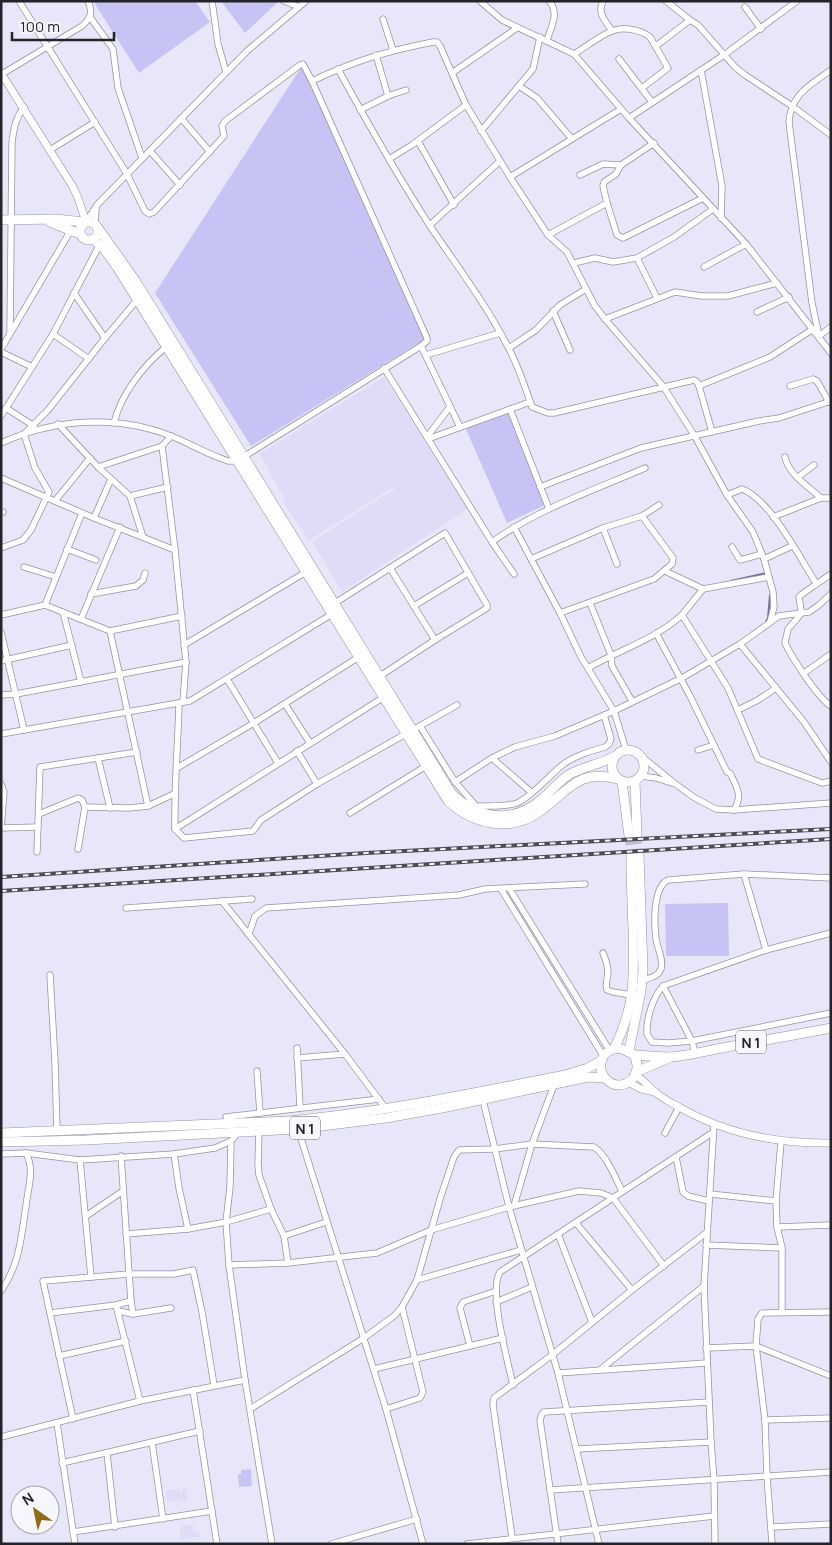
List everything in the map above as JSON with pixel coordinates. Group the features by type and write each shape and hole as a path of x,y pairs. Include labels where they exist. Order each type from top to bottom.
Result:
{"main road":[{"path":"1,220 56,219 90,223 98,233 97,242"},
{"path":"45,220 76,232 84,239 97,242 116,266 166,346 335,603 452,794 461,802 500,816 527,810 542,799 562,779 572,773 602,763 622,751 635,751 641,756 645,764 638,778 633,835 620,780 612,768 615,756"},
{"path":"76,232 90,223"},
{"path":"90,223 135,280 306,572 384,697 413,730 426,766 440,789 455,808 478,820 504,824 526,819 538,813 577,781 604,775 620,780 638,778"},
{"path":"605,1078 602,1072 607,1054 624,1026 632,995 635,972 635,854 643,948 642,981 631,1052 637,1063 636,1074"},
{"name":"N 1","path":"1,1142 86,1140 298,1129 386,1118 483,1100 588,1077 605,1078 615,1084 628,1082 636,1074 671,1057 831,1028"},
{"path":"607,1054 624,1049 631,1052 671,1057"},
{"name":"N 1","path":"1,1133 289,1121 386,1109 566,1074 588,1068 607,1054"}],"street":[{"path":"1,444 24,434 58,424 77,422 114,423 144,428 171,436 228,461 240,459 427,341 426,334 303,64 225,121 222,126 224,136 180,185 154,212 149,214 145,211 127,174 19,1"},
{"path":"88,1 91,7 90,17 82,26 2,74 73,187 90,223"},
{"path":"219,1 213,1 218,44 226,72"},
{"path":"284,1 299,7"},
{"path":"90,223 97,205 142,158 247,51 306,1"},
{"path":"480,1 502,20 574,54 628,118 746,244 813,329 828,345 831,353"},
{"path":"481,131 533,69 555,12 554,7 549,1"},
{"path":"603,1 600,9 601,15 612,31"},
{"path":"666,1 698,24 724,55 745,75 831,135"},
{"path":"628,118 724,55 797,1"},
{"path":"745,8 761,29"},
{"path":"90,17 113,49 118,88 142,158"},
{"path":"383,19 393,50"},
{"path":"656,46 690,20"},
{"path":"452,73 517,28"},
{"path":"574,54 612,31 640,32 650,38 668,68 642,88"},
{"path":"312,81 338,69 393,50 436,42 440,46 466,105 510,177 548,235 567,252 586,290 605,319 663,386 694,435 727,495 753,532 763,556 773,592 774,607 770,622"},
{"path":"376,55 388,96"},
{"path":"619,59 652,102"},
{"path":"338,69 389,159 500,332 509,348 532,407 548,413 554,413 694,380 698,382 712,432"},
{"path":"701,70 722,186 722,218"},
{"path":"819,336 812,303 789,130 790,113 798,95 831,70"},
{"path":"519,86 537,98 572,139"},
{"path":"360,110 388,96 406,90"},
{"path":"389,159 418,141 466,105"},
{"path":"10,333 12,142 17,116 24,107"},
{"path":"510,177 621,109"},
{"path":"181,118 210,152"},
{"path":"50,150 95,122"},
{"path":"418,141 454,205"},
{"path":"654,144 621,165 616,174 604,182 603,186 607,203 617,235 624,238 703,198"},
{"path":"150,151 180,185"},
{"path":"430,225 500,161"},
{"path":"580,175 603,164 621,165"},
{"path":"548,235 607,203"},
{"path":"574,263 596,258 610,262 637,258 674,237 713,209"},
{"path":"32,367 1,350 10,333 76,232"},
{"path":"1,416 53,334 97,242"},
{"path":"704,267 746,244"},
{"path":"637,258 657,298"},
{"path":"605,319 657,298 678,292 702,296 728,296 777,283"},
{"path":"509,348 536,330 553,311 573,296 586,290"},
{"path":"74,293 105,338"},
{"path":"757,312 789,297"},
{"path":"24,434 48,410 137,300"},
{"path":"553,311 570,350"},
{"path":"819,336 831,327"},
{"path":"699,386 770,357 813,329"},
{"path":"426,355 500,332"},
{"path":"53,334 89,358"},
{"path":"114,423 121,403 136,380 155,356 166,346"},
{"path":"421,346 449,408 460,427"},
{"path":"384,368 492,542 514,574"},
{"path":"540,487 641,448 779,418 830,402 817,381 813,380 790,386"},
{"path":"428,438 530,402"},
{"path":"6,408 34,426"},
{"path":"428,438 449,408"},
{"path":"510,409 549,509"},
{"path":"58,424 98,467 130,496 144,537"},
{"path":"1,548 23,540 31,530 48,492 35,468 24,434"},
{"path":"98,467 162,446 171,436"},
{"path":"162,446 186,662 174,794 175,829 184,838 254,831 261,820 318,784 456,705"},
{"path":"785,457 786,464 790,470 821,498"},
{"path":"55,501 90,458"},
{"path":"798,477 814,465"},
{"path":"492,542 514,527 549,509 645,468"},
{"path":"1,478 175,550"},
{"path":"94,518 111,478"},
{"path":"130,496 168,487"},
{"path":"727,495 744,489 760,501 773,517 816,584"},
{"path":"773,517 821,498 831,498"},
{"path":"531,560 603,528 642,516 659,505"},
{"path":"45,605 82,513"},
{"path":"560,613 654,579 672,564 673,558 642,516"},
{"path":"81,619 120,527"},
{"path":"514,527 588,668 614,711 626,750"},
{"path":"603,528 617,564"},
{"path":"335,603 445,533 487,608 380,676"},
{"path":"732,547 740,560 763,556 792,546"},
{"path":"67,549 96,560"},
{"path":"24,566 56,577"},
{"path":"390,568 434,640"},
{"path":"665,570 689,584 703,589 769,577"},
{"path":"184,645 306,572"},
{"path":"92,594 136,586 143,580 145,573"},
{"path":"414,606 468,573"},
{"path":"831,574 800,597 801,613 788,629 785,644 825,702 831,706"},
{"path":"588,668 675,622 703,589"},
{"path":"455,782 492,758 516,747 555,736 614,711 713,662 781,615 801,613 813,609 831,594"},
{"path":"590,603 610,655 612,666 632,701"},
{"path":"1,615 45,605 110,631 182,616"},
{"path":"63,612 81,682"},
{"path":"1,734 190,701 332,614"},
{"path":"682,615 713,662 738,710 758,759 822,783 831,781"},
{"path":"110,631 148,806"},
{"path":"1,632 4,660 16,694 24,730"},
{"path":"656,633 740,795 740,801 734,810"},
{"path":"740,644 756,661 804,722 831,762"},
{"path":"4,660 72,645"},
{"path":"804,673 831,654"},
{"path":"177,768 254,723 359,657"},
{"path":"1,695 16,694 186,662"},
{"path":"227,679 278,762"},
{"path":"738,710 776,688"},
{"path":"175,829 278,762 384,697"},
{"path":"285,704 310,743"},
{"path":"413,730 479,809 517,802 572,759 609,744 612,739 604,715"},
{"path":"698,750 714,745"},
{"path":"297,751 318,784"},
{"path":"38,852 40,767 137,752"},
{"path":"641,756 674,783 708,806 716,809 734,810 831,803"},
{"path":"98,758 110,808"},
{"path":"492,758 531,792"},
{"path":"350,813 426,766"},
{"path":"638,778 656,778 674,783"},
{"path":"1,784 4,792 1,828 38,827"},
{"path":"85,807 129,808 148,806 174,794"},
{"path":"39,814 78,798 82,800 85,807 78,849"},
{"path":"642,981 657,975 661,969 655,926 657,894 664,882 668,880 744,874 831,878"},
{"path":"744,874 766,950"},
{"path":"248,934 255,916 266,908 459,895 485,889 585,884"},
{"path":"509,888 607,1054"},
{"path":"500,889 607,1054"},
{"path":"126,908 252,899"},
{"path":"222,901 345,1054 386,1109"},
{"path":"831,934 766,950 663,986 658,992 651,1010 646,1030 648,1038 652,1042 692,1041 831,1012"},
{"path":"603,953 608,972 607,990 632,995"},
{"path":"50,975 57,1131"},
{"path":"663,986 692,1041 695,1053"},
{"path":"297,1048 300,1108"},
{"path":"297,1058 345,1054"},
{"path":"257,1071 260,1113"},
{"path":"636,1074 655,1092 679,1107 714,1124 746,1135 781,1142 831,1143"},
{"path":"628,1082 641,1089 655,1092"},
{"path":"512,1206 554,1085"},
{"path":"226,1117 379,1100"},
{"path":"483,1100 494,1149 512,1206 522,1253 558,1373 599,1544"},
{"path":"665,1134 679,1107"},
{"path":"714,1124 704,1286 714,1480 715,1544"},
{"path":"298,1129 386,1409 423,1544"},
{"path":"259,1131 259,1175 271,1209 284,1236 288,1263"},
{"path":"1,1154 26,1153 80,1160 174,1154 215,1148 231,1141 239,1132"},
{"path":"513,1385 496,1302 495,1281 500,1272 522,1253 576,1223 712,1133"},
{"path":"231,1141 230,1187 226,1222 230,1265 245,1380 272,1544"},
{"path":"781,1142 776,1201 777,1227 782,1248 782,1312"},
{"path":"250,1409 364,1338 394,1316 402,1307 416,1280 430,1230 456,1153 462,1149 494,1149 532,1144 594,1147 603,1156 622,1191"},
{"path":"1,1291 7,1284 23,1237 31,1165 26,1153"},
{"path":"174,1154 188,1229"},
{"path":"121,1156 130,1300 133,1314"},
{"path":"676,1157 683,1192 688,1196 776,1201"},
{"path":"80,1160 91,1277"},
{"path":"86,1216 122,1191"},
{"path":"230,1265 288,1263 382,1252 430,1230 512,1206 579,1191 601,1193 613,1198 664,1266"},
{"path":"126,1234 188,1229 226,1222 271,1209"},
{"path":"284,1236 326,1222"},
{"path":"576,1223 632,1290"},
{"path":"777,1227 831,1225"},
{"path":"512,1537 493,1405 494,1398 552,1355 706,1233"},
{"path":"558,1234 592,1322"},
{"path":"706,1245 782,1248"},
{"path":"416,1280 522,1253"},
{"path":"73,1419 43,1281 129,1274 174,1274 192,1270 195,1272 214,1385"},
{"path":"601,1369 704,1286"},
{"path":"496,1302 532,1288"},
{"path":"470,1346 460,1308 461,1304 496,1291"},
{"path":"117,1308 130,1300"},
{"path":"386,1409 420,1398 423,1392 402,1307"},
{"path":"50,1313 117,1308 133,1314 170,1308"},
{"path":"117,1308 140,1401"},
{"path":"772,1544 765,1420 756,1346 759,1316 762,1313 831,1312"},
{"path":"374,1370 503,1338"},
{"path":"59,1356 126,1341"},
{"path":"706,1348 756,1346 831,1376"},
{"path":"558,1373 707,1362"},
{"path":"1,1436 140,1401 245,1380"},
{"path":"193,1390 216,1544"},
{"path":"558,1544 540,1416 544,1412 709,1402"},
{"path":"765,1420 831,1418"},
{"path":"57,1423 75,1544"},
{"path":"62,1463 200,1430"},
{"path":"152,1442 163,1519"},
{"path":"577,1449 711,1442"},
{"path":"107,1453 116,1527"},
{"path":"550,1490 831,1472"},
{"path":"73,1532 212,1511"},
{"path":"467,1544 556,1532 714,1516"},
{"path":"331,1544 346,1542 417,1519"},
{"path":"772,1527 831,1524"}],"shaded area":[{"path":"93,1 195,1 210,22 139,73"},
{"path":"221,1 279,1 245,33"},
{"path":"302,66 425,339 251,446 155,293"},
{"path":"384,377 467,509 342,592 312,542 396,488 395,486 308,541 283,501 285,499 259,454"},
{"path":"510,409 547,504 507,523 465,427"},
{"path":"728,903 729,956 666,956 665,904"},
{"path":"251,1469 252,1486 239,1487 238,1474 241,1474 241,1470"},
{"path":"180,1489 180,1493 182,1493 182,1489 186,1489 187,1501 181,1499 181,1501 167,1502 166,1490"},
{"path":"193,1524 193,1532 199,1531 200,1537 188,1538 187,1536 181,1540 180,1528"}],"waterway":[{"path":"731,581 766,573"},
{"path":"766,622 770,595 772,594"}],"tunnel":[{"path":"637,835 639,854"},
{"path":"629,836 631,855"}],"railway":[{"path":"1,877 366,853 831,829"},
{"path":"1,891 831,839"}]}
